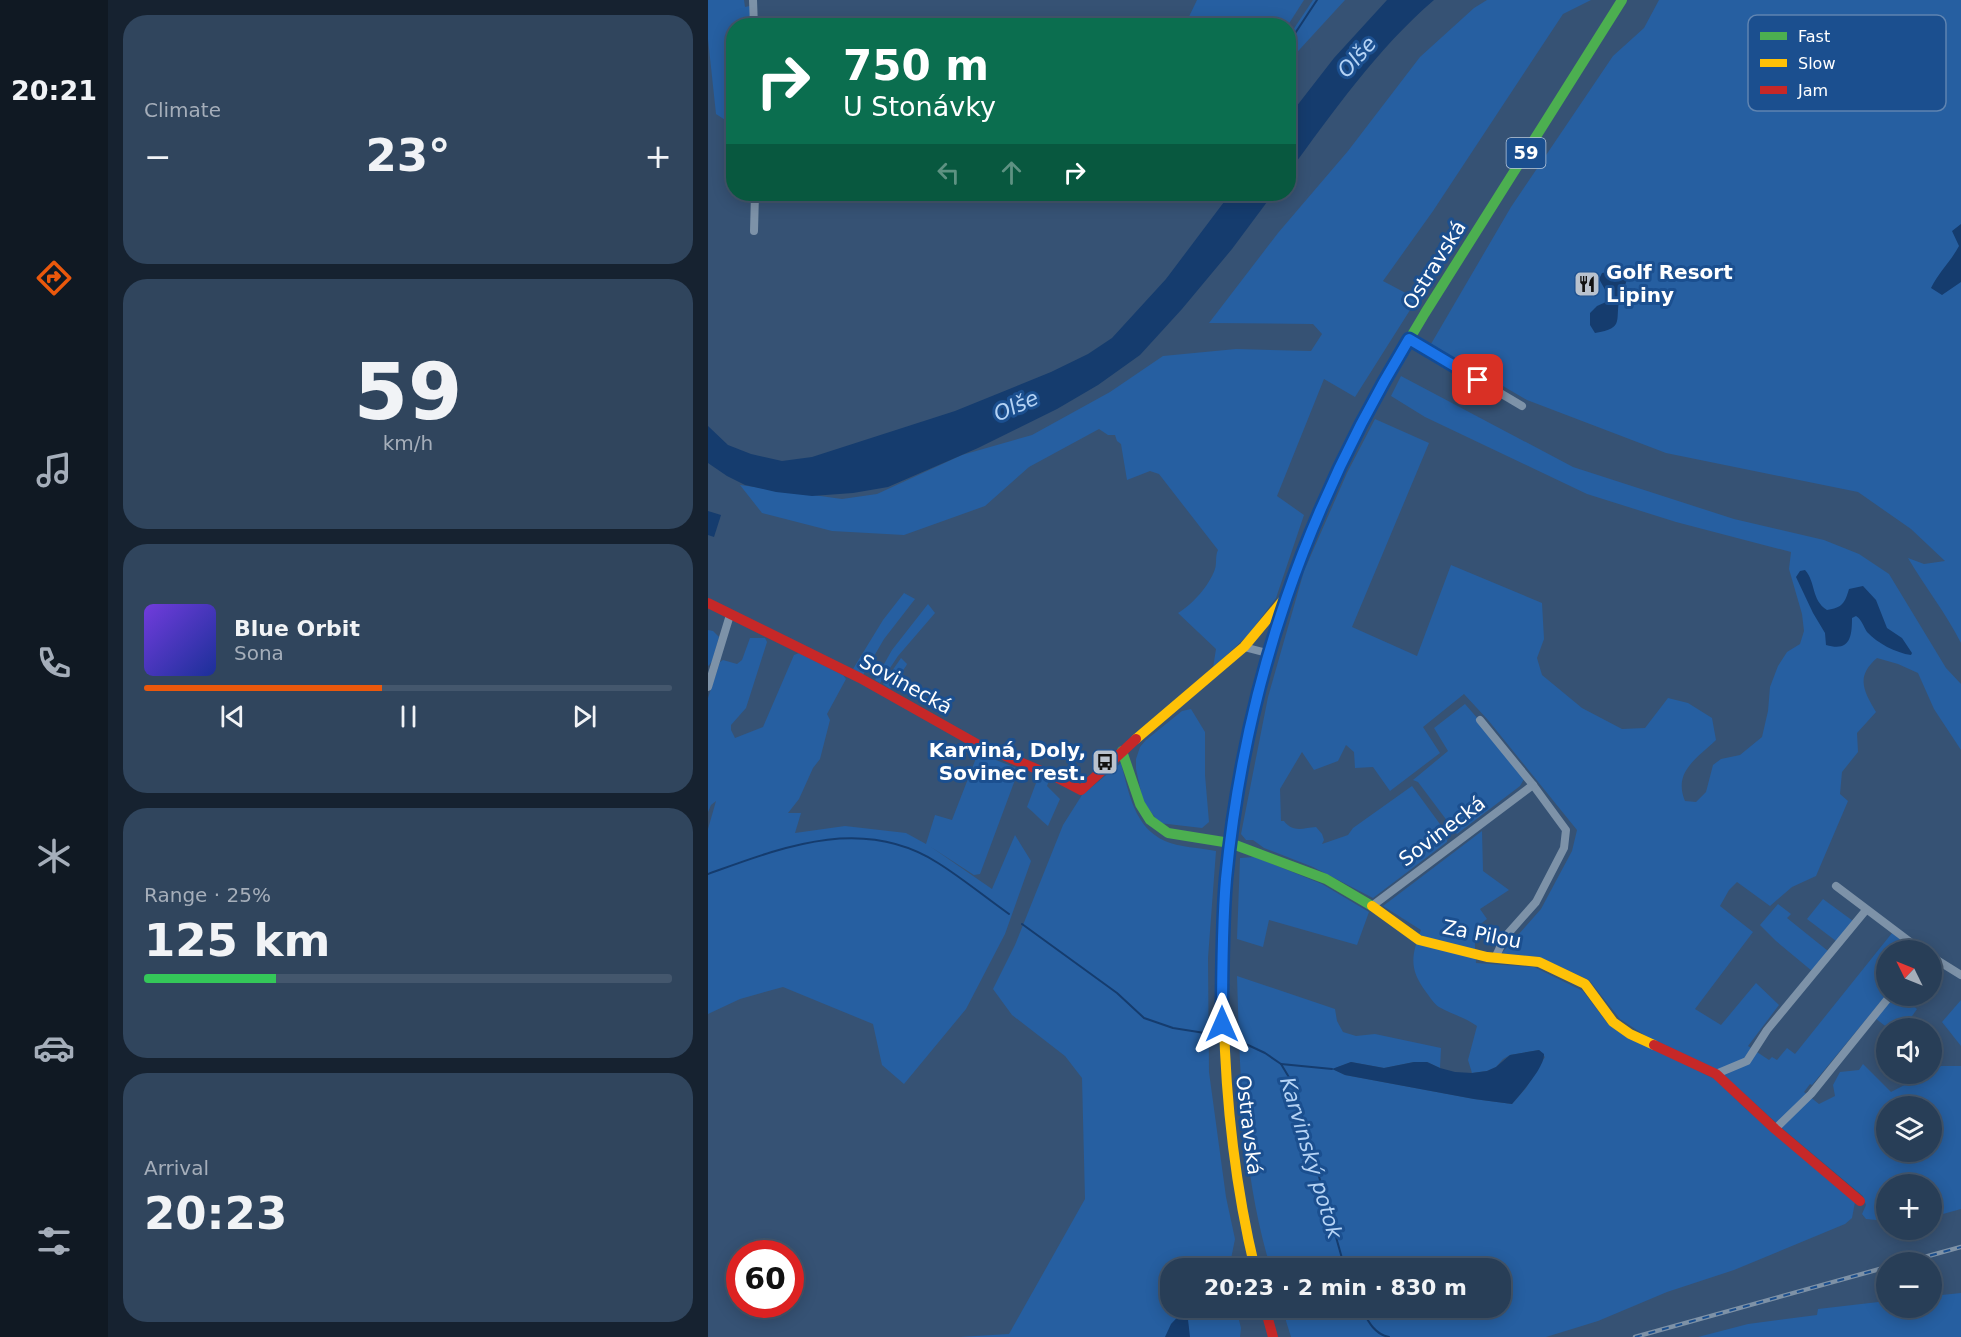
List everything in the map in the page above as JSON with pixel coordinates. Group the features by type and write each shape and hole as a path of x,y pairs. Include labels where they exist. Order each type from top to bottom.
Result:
{"street":[{"path":"753,0 754,18"},
{"name":"Ostravská","path":"1253,1258 1236,1169 1225,1087 1222,1046 1224,912 1230,843 1249,727 1268,653 1286,597 1334,477 1385,379 1622,0"},
{"path":"754,231 755,201"},
{"path":"1409,339 1522,406"},
{"name":"Sovinecká","path":"730,615 860,678 977,744 1081,790 1122,750 1244,646 1286,597"},
{"path":"708,603 730,615 708,687"},
{"path":"1244,646 1268,653"},
{"path":"1480,720 1533,784 1566,830 1564,848 1536,902 1505,937 1495,958"},
{"path":"1122,750 1140,804 1150,820 1168,833 1230,843"},
{"name":"Sovinecká","path":"1372,906 1533,784"},
{"name":"Za Pilou","path":"1230,843 1326,879 1372,906 1419,940 1495,958 1539,962 1585,984 1613,1022 1630,1034 1716,1074 1775,1129 1860,1201"},
{"path":"1836,886 1907,940"},
{"path":"1716,1074 1747,1061 1767,1030 1866,910"},
{"path":"1942,963 1961,975"},
{"path":"1775,1129 1811,1094 1882,1006"},
{"path":"1268,1318 1273,1337"}],"shaded area":[{"path":"708,0 744,0 745,7 750,6 751,18 726,18 726,120 716,114 708,39"},
{"path":"1197,0 1304,0 1292,18 1188,18"},
{"path":"1313,0 1345,0 1296,53 1296,26"},
{"path":"1487,0 1591,0 1563,14 1433,211 1383,281 1417,299 1355,397 1324,379 1277,496 1304,515 1276,598 1249,634 1213,668 1216,649 1178,613 1195,600 1209,582 1215,569 1218,550 1159,474 1150,471 1127,480 1121,444 1115,435 1108,435 1099,429 1029,467 985,506 904,535 832,531 762,513 740,485 842,499 877,494 962,455 1032,435 1110,392 1163,356 1236,349 1311,351 1322,334 1313,324 1209,323 1278,233 1348,151 1420,57 1474,8"},
{"path":"1659,0 1961,0 1961,643 1908,558 1924,564 1945,561 1911,529 1858,492 1666,453 1527,400 1431,344 1511,207 1613,56 1644,28"},
{"path":"1401,376 1573,467 1734,519 1824,540 1859,554 1889,574 1946,668 1961,684 1961,750 1934,709 1918,673 1877,658 1870,665 1864,678 1865,691 1876,712 1857,733 1858,752 1842,772 1840,794 1848,801 1816,876 1792,887 1770,906 1737,882 1729,890 1720,906 1753,932 1695,1009 1721,1025 1756,983 1779,1005 1748,1046 1769,1060 1772,1057 1777,1060 1787,1048 1795,1054 1876,953 1877,1006 1804,1092 1819,1104 1835,1096 1833,1085 1840,1072 1859,1070 1863,1064 1876,1077 1876,1084 1883,1084 1891,1092 1907,1084 1942,1084 1942,1066 1961,1066 1961,1209 1942,1214 1942,1174 1876,1174 1876,1220 1866,1219 1862,1214 1866,1205 1863,1196 1784,1130 1718,1070 1646,1036 1620,1019 1589,980 1539,957 1501,954 1541,909 1572,851 1577,830 1488,720 1464,694 1423,727 1440,753 1390,791 1373,767 1355,768 1354,752 1346,745 1338,761 1314,770 1302,752 1280,789 1281,821 1295,828 1316,827 1322,834 1324,840 1322,844 1348,835 1353,828 1412,786 1448,835 1447,842 1373,898 1313,867 1264,848 1253,840 1246,840 1241,834 1268,697 1304,571 1347,473 1375,419 1429,443 1352,627 1417,656 1451,565 1542,603 1544,639 1537,658 1542,675 1582,708 1622,729 1645,728 1668,698 1688,703 1712,718 1716,740 1694,760 1684,774 1682,791 1685,801 1696,802 1706,792 1713,765 1721,759 1740,755 1762,737 1768,711 1770,687 1778,666 1787,652 1800,644 1804,631 1802,614 1789,569 1791,552 1676,522 1587,494 1425,417 1391,396"},
{"path":"904,593 915,599 884,639 863,675 853,669 883,620"},
{"path":"928,604 935,613 898,656 880,683 875,680 892,650"},
{"path":"708,630 713,631 719,637 712,662 708,666"},
{"path":"750,638 765,638 767,642 746,708 731,725 735,738 763,727 794,655 799,653 843,675 846,679 827,714 830,720 820,759 813,768 799,799 788,813 801,813 795,833 845,826 906,833 926,844 935,815 952,820 978,753 1019,769 980,874 974,875 931,847 992,889 1015,835 1031,861 1005,934 966,1009 904,1084 882,1065 873,1024 783,987 740,999 708,1014 708,829 716,801 708,812 708,698 720,662 723,660 737,664 742,660"},
{"path":"901,658 907,664 890,689 883,684"},
{"path":"1465,704 1507,752 1524,779 1520,786 1457,834 1418,782 1413,780 1448,751 1434,728"},
{"path":"1191,709 1205,732 1205,775 1209,822 1202,828 1159,823 1143,801 1136,769 1140,747 1146,740 1182,711"},
{"path":"1121,763 1134,808 1146,827 1170,843 1216,851 1208,958 1209,1072 1226,1197 1235,1239 1231,1258 1160,1258 1160,1318 1238,1318 1240,1337 959,1337 1009,1334 1085,1199 1082,1078 1065,1056 1012,1015 993,989 1015,945 1063,825 1082,795"},
{"path":"1039,775 1049,780 1047,786 1060,799 1048,826 1027,807"},
{"path":"1482,831 1483,871 1509,890 1480,909 1487,919 1474,929 1476,963 1534,967 1583,991 1608,1024 1625,1035 1715,1079 1745,1108 1855,1202 1852,1218 1845,1224 1734,1270 1667,1292 1598,1321 1546,1337 1291,1337 1285,1318 1511,1318 1511,1258 1268,1258 1248,1161 1237,976 1335,1009 1337,1021 1343,1032 1356,1036 1375,1034 1441,1048 1440,1068 1427,1062 1384,1068 1351,1062 1333,1069 1345,1075 1512,1104 1526,1088 1545,1057 1539,1050 1510,1055 1496,1067 1472,1073 1468,1060 1477,1026 1439,1007 1432,1000 1420,984 1414,969 1415,947 1421,930 1383,906"},
{"path":"1255,857 1322,884 1369,912 1357,945 1269,920 1263,947 1237,939 1240,858"},
{"path":"1823,899 1853,921 1836,941 1807,919"},
{"path":"1778,904 1791,914 1787,918 1828,951 1812,971 1760,925"},
{"path":"1892,933 1902,940 1886,940"},
{"path":"1961,1000 1961,1046 1942,1022"},
{"path":"1885,1006 1913,1006 1917,1009 1911,1018 1875,1018"},
{"path":"1961,1293 1961,1337 1698,1337 1748,1324 1817,1315 1818,1309 1876,1302 1876,1318 1942,1318 1942,1295"}],"water":[{"name":"Olše","path":"1387,0 1434,0 1393,39 1375,60 1296,162 1296,107 1334,58"},
{"name":"Olše","path":"1225,201 1268,201 1232,249 1140,355 1098,385 1057,409 978,448 888,487 853,493 812,496 776,492 745,485 708,463 708,426 728,445 751,454 782,461 812,457 955,411 1051,372 1088,354 1112,338 1166,279"},
{"path":"1961,224 1961,282 1942,295 1931,288 1959,246 1952,231"},
{"path":"1607,272 1614,276 1627,275 1627,281 1618,305 1617,322 1605,331 1595,333 1590,325 1590,313 1597,306 1606,302 1607,293 1599,279 1602,273"},
{"path":"708,511 721,515 714,537 708,535"},
{"path":"1805,570 1818,601 1827,610 1842,604 1849,589 1863,586 1876,600 1887,628 1902,638 1912,653 1911,655 1881,644 1867,632 1856,616 1852,618 1850,637 1845,645 1834,647 1826,645 1825,633 1796,577 1800,571"},
{"path":"1539,1050 1544,1054 1541,1066 1512,1104 1345,1075 1332,1069 1351,1062 1384,1068 1427,1062 1455,1072 1472,1073 1496,1067 1510,1055"},
{"path":"1177,1318 1188,1318 1190,1337 1165,1337"}],"waterway":[{"path":"1296,32 1317,0"},
{"name":"Karvinský potok","path":"708,874 765,854 823,840 852,838 881,841 910,849 938,863 1009,914"},
{"name":"Karvinský potok","path":"1022,924 1117,993 1144,1018 1173,1028 1211,1034"},
{"name":"Karvinský potok","path":"1233,1038 1265,1053 1281,1064 1293,1084 1342,1258"},
{"path":"1281,1064 1332,1069"},
{"name":"Karvinský potok","path":"1367,1318 1375,1330 1389,1337"}],"railway":[{"path":"1942,1252 1961,1247"},
{"path":"1635,1337 1876,1270"}],"traffic: fast":[{"path":"1369,407 1425,313 1622,0"},
{"path":"1122,751 1140,804 1150,820 1168,833 1230,843 1326,879 1372,906"}],"traffic: slow":[{"path":"1136,739 1244,647 1285,598"},
{"path":"1226,899 1224,1039 1227,1085 1237,1178 1253,1258"},
{"path":"1372,906 1419,940 1487,957 1539,962 1585,984 1613,1022 1630,1034 1654,1045"}],"traffic: jam":[{"path":"1226,899 1231,836 1241,772 1270,645 1314,522 1340,463 1369,407"},
{"path":"708,603 860,678 977,744 1081,790 1136,739"},
{"path":"1654,1045 1716,1074 1775,1129 1860,1201"},
{"path":"1268,1318 1273,1337"}],"place":[{"name":"Golf Resort Lipiny","path":"1587,284"},
{"name":"Karviná, Doly, Sovinec rest.","path":"1105,762"}],"route":[{"path":"1222,1024 1226,877 1238,786 1258,690 1297,566 1352,441 1375,396 1409,339 1478,380"}]}
